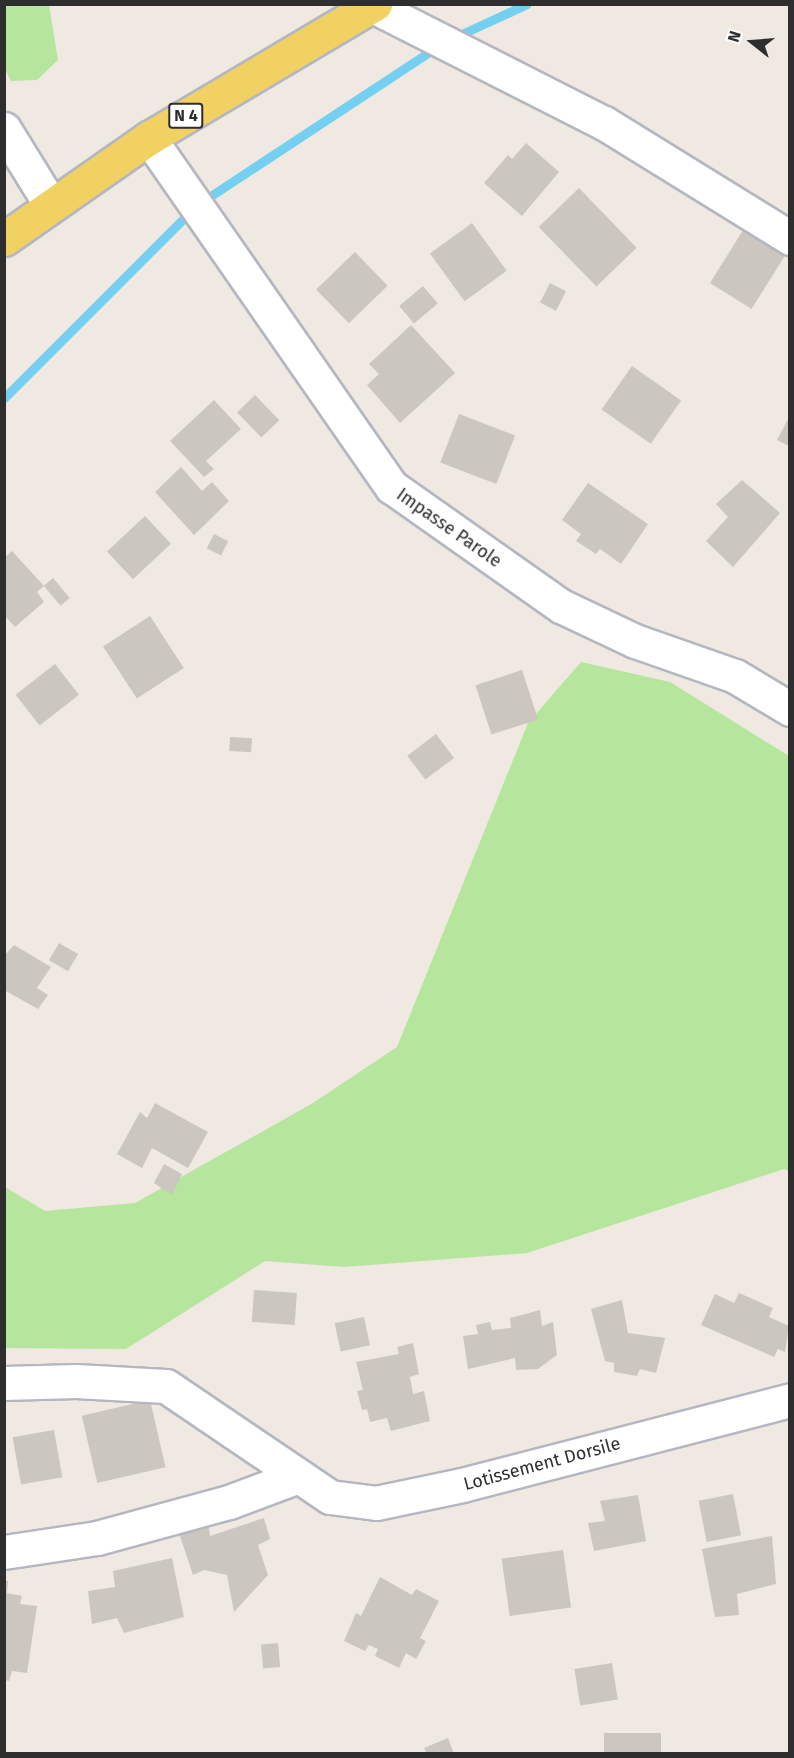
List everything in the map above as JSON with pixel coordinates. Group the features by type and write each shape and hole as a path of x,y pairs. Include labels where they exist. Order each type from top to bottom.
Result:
{"main road":[{"name":"N 4","path":"4,239 149,138 374,5"}],"street":[{"path":"374,5 604,123 789,238"},
{"path":"4,129 51,205"},
{"name":"Impasse Parole","path":"149,138 392,487 561,606 635,641 735,676 789,709"},
{"name":"Lotissement Dorsile","path":"4,1383 76,1381 166,1386 330,1497 376,1503 462,1485 789,1400"},
{"path":"4,1552 108,1535 229,1502 298,1476"}],"green space":[{"path":"5,4 49,5 58,60 37,80 11,81 5,69"},
{"path":"581,662 670,682 789,756 789,1171 784,1169 527,1253 344,1267 265,1261 126,1349 5,1348 5,1187 45,1211 135,1203 313,1103 397,1047 528,723"}],"building":[{"path":"526,143 559,172 522,216 484,183 508,155 512,159"},
{"path":"579,188 637,248 596,287 539,227"},
{"path":"472,223 507,271 465,301 430,254"},
{"path":"745,227 787,253 752,309 710,283"},
{"path":"355,252 388,286 349,323 316,290"},
{"path":"550,283 566,291 556,311 540,303"},
{"path":"423,286 438,304 414,324 399,306"},
{"path":"411,325 455,373 400,423 367,385 379,374 369,364"},
{"path":"632,366 681,400 651,444 602,409"},
{"path":"255,395 279,420 261,438 237,412"},
{"path":"214,400 241,429 206,461 214,469 204,477 170,441"},
{"path":"459,414 515,436 496,484 440,463"},
{"path":"789,417 789,446 777,440"},
{"path":"181,467 202,491 212,482 229,501 194,535 155,492"},
{"path":"742,480 780,513 733,567 706,541 728,517 716,504"},
{"path":"588,483 648,524 621,564 600,549 596,554 576,541 581,534 562,520"},
{"path":"145,516 171,544 133,579 107,551"},
{"path":"214,534 228,541 221,556 207,548"},
{"path":"12,551 44,586 37,592 44,602 15,627 4,615 4,558"},
{"path":"53,578 70,598 61,606 44,586"},
{"path":"150,616 184,668 137,698 103,646"},
{"path":"55,664 79,695 40,726 16,695"},
{"path":"522,670 538,719 491,735 475,685"},
{"path":"436,734 454,758 425,780 407,756"},
{"path":"230,737 252,738 251,752 229,751"},
{"path":"59,943 78,954 68,971 49,960"},
{"path":"14,945 51,967 37,988 48,995 38,1009 4,990 4,956"},
{"path":"155,1103 208,1132 188,1168 152,1148 142,1168 117,1154 140,1112 147,1118"},
{"path":"164,1164 182,1174 172,1195 154,1183"},
{"path":"254,1290 297,1293 295,1325 252,1322"},
{"path":"739,1293 773,1308 769,1317 789,1326 785,1352 778,1349 774,1357 701,1325 715,1294 734,1303"},
{"path":"622,1300 628,1333 665,1338 656,1373 640,1369 637,1376 614,1372 614,1363 605,1361 591,1309"},
{"path":"540,1310 542,1326 553,1322 557,1355 538,1369 516,1370 515,1358 468,1369 463,1336 478,1334 476,1325 490,1322 492,1330 511,1328 510,1318"},
{"path":"364,1317 370,1345 341,1352 335,1323"},
{"path":"413,1343 419,1374 410,1377 413,1394 424,1391 430,1421 391,1431 387,1418 370,1422 367,1409 362,1410 357,1391 363,1390 356,1362 399,1354 397,1347"},
{"path":"150,1400 166,1467 97,1483 82,1416"},
{"path":"54,1430 62,1477 21,1485 13,1437"},
{"path":"733,1494 741,1535 707,1542 699,1501"},
{"path":"638,1495 646,1541 594,1551 588,1523 605,1521 600,1501"},
{"path":"264,1518 270,1539 258,1545 268,1575 234,1612 227,1575 204,1570 193,1575 178,1530 208,1521 210,1536"},
{"path":"772,1536 776,1584 737,1594 739,1615 715,1617 702,1549"},
{"path":"563,1550 571,1607 510,1616 502,1559"},
{"path":"172,1558 184,1617 124,1633 117,1618 92,1624 88,1591 115,1587 113,1571"},
{"path":"380,1577 412,1595 416,1589 439,1601 420,1638 426,1641 416,1659 406,1653 399,1668 375,1656 378,1649 369,1645 365,1651 344,1641 356,1613 361,1616"},
{"path":"4,1580 8,1581 7,1593 22,1596 20,1604 37,1606 27,1673 12,1671 9,1681 5,1680"},
{"path":"278,1643 280,1667 263,1668 261,1644"},
{"path":"612,1663 618,1700 580,1705 574,1669"},
{"path":"604,1733 661,1733 661,1754 604,1754"},
{"path":"448,1738 454,1754 427,1754 424,1748"}],"waterway":[{"path":"453,38 527,4"},
{"path":"4,398 197,205 438,46"}]}
